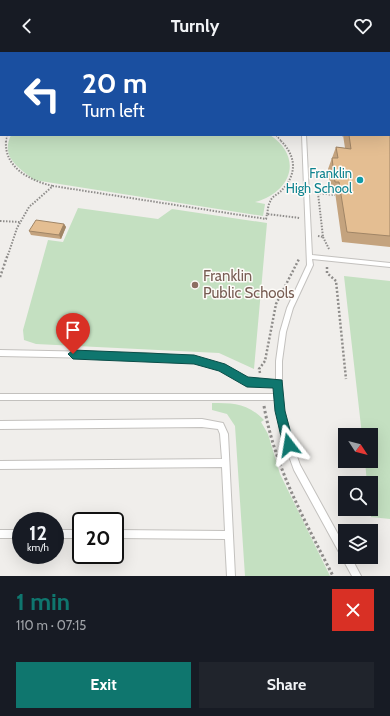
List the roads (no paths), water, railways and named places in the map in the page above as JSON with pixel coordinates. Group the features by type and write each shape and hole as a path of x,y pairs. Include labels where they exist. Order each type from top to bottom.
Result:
{"lane":[{"path":"304,136 310,257 307,273 285,320 280,346 278,397 289,445 297,467 338,543"},
{"path":"310,257 390,265"},
{"path":"0,353 146,356 194,360 222,368 247,382 278,384"},
{"path":"0,397 278,397"},
{"path":"0,425 211,424 220,426 224,432 232,576"},
{"path":"0,465 225,463"},
{"path":"0,534 12,534"},
{"path":"124,534 229,535"},
{"path":"350,564 357,576"}],"place":[{"name":"Franklin High School","path":"360,180"},
{"name":"Franklin Public Schools","path":"195,285"}]}
